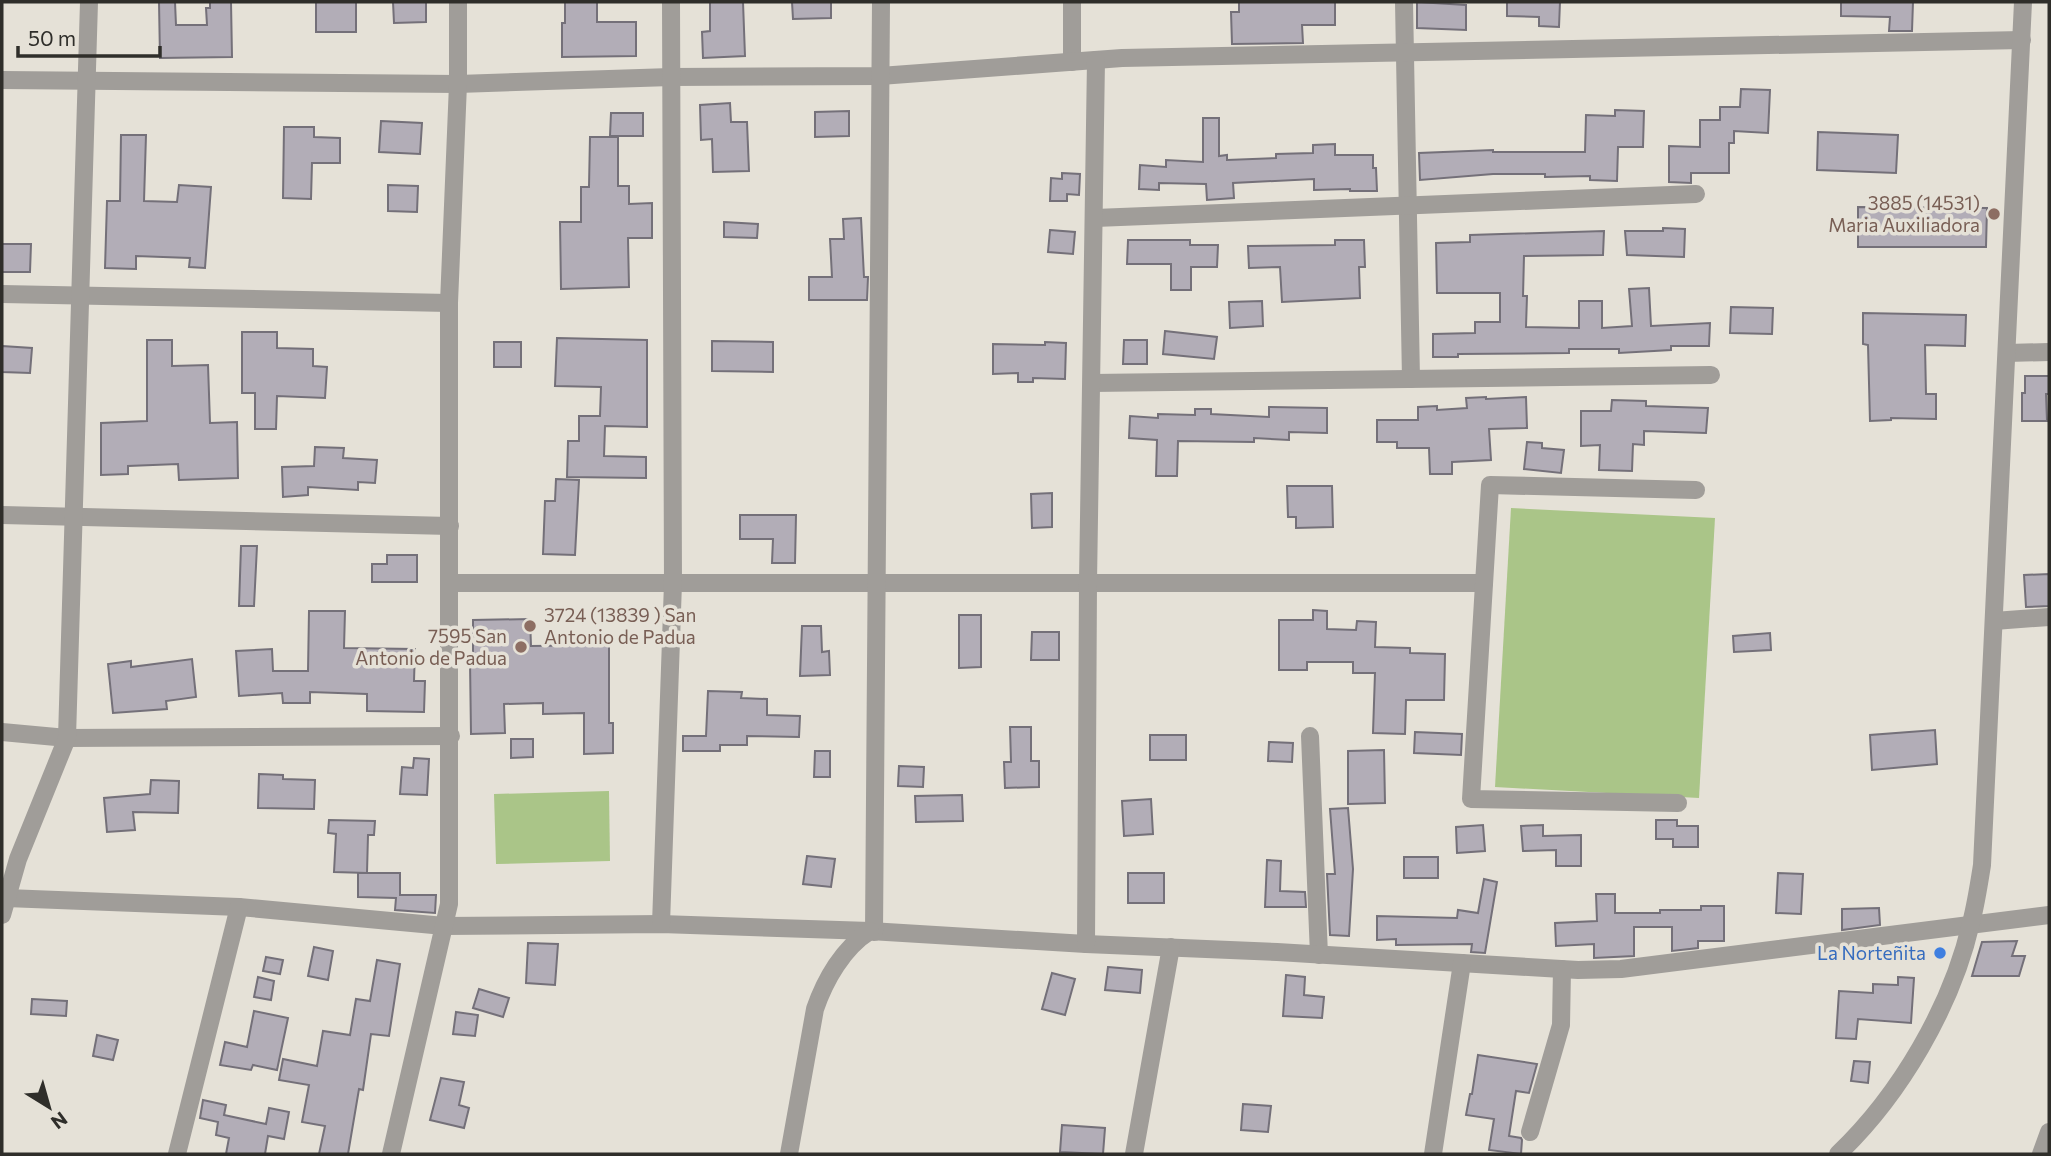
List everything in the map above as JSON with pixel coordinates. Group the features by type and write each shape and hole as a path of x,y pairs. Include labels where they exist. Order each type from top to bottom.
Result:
{"street":[{"path":"89,2 67,738 10,859 4,906 239,907 444,926 661,924 872,932 1562,969 1622,969 2049,915"},
{"path":"391,1154 449,904 449,303 458,84 458,2"},
{"path":"661,924 673,583 671,2"},
{"path":"872,932 881,2"},
{"path":"1072,2 1072,62"},
{"path":"1404,2 1411,379"},
{"path":"1839,1154 1858,1136 1901,1080 1931,1028 1954,977 1971,925 1982,865 2023,2"},
{"path":"2,80 458,84 671,77 880,76 1096,60 2022,40"},
{"path":"1086,944 1096,60"},
{"path":"1095,218 1696,194"},
{"path":"2,293 449,303"},
{"path":"2007,353 2049,352"},
{"path":"1092,383 1710,375"},
{"path":"1678,803 1471,799 1490,485 1696,490"},
{"path":"2,515 450,526"},
{"path":"450,583 1484,583"},
{"path":"1994,621 2049,617"},
{"path":"2,732 67,738 451,736"},
{"path":"1310,736 1319,955"},
{"path":"177,1154 239,907"},
{"path":"789,1154 815,1009 821,991 851,947 872,932"},
{"path":"1134,1154 1171,947"},
{"path":"1433,1154 1462,963"},
{"path":"1530,1132 1561,1025 1562,969"},
{"path":"2041,1154 2049,1132"}],"green space":[{"path":"1511,508 1715,518 1699,798 1495,787"},
{"path":"609,791 610,861 496,864 494,794"}],"building":[{"path":"159,2 175,2 176,25 207,25 206,8 210,8 210,2 231,2 232,57 160,58"},
{"path":"316,2 356,2 356,32 316,32"},
{"path":"393,2 426,2 426,22 394,23"},
{"path":"565,2 597,2 597,22 636,22 636,56 562,57"},
{"path":"710,2 743,2 745,56 703,58 702,32 710,31"},
{"path":"792,2 831,2 831,18 793,19"},
{"path":"1239,2 1335,2 1335,25 1302,25 1303,43 1232,44 1231,12 1239,12"},
{"path":"1417,2 1466,5 1466,30 1417,28"},
{"path":"1507,2 1560,2 1559,27 1539,26 1539,17 1507,16"},
{"path":"1841,2 1913,2 1912,31 1889,31 1890,17 1841,16"},
{"path":"1741,89 1770,90 1768,133 1734,131 1734,143 1729,143 1729,173 1691,173 1691,183 1669,182 1669,146 1700,147 1700,120 1720,120 1720,107 1740,107"},
{"path":"730,103 731,122 747,122 749,171 713,172 712,139 701,140 700,105"},
{"path":"1615,110 1644,111 1643,147 1618,147 1617,181 1590,180 1590,176 1545,177 1545,174 1493,174 1420,180 1419,153 1493,150 1585,152 1586,115 1615,116"},
{"path":"849,111 849,136 815,137 815,112"},
{"path":"611,113 643,113 643,136 610,136"},
{"path":"1203,118 1219,118 1219,156 1227,155 1227,160 1313,153 1313,145 1335,144 1335,155 1373,155 1377,191 1314,190 1314,179 1233,183 1234,198 1207,200 1206,184 1159,183 1159,190 1139,189 1140,165 1166,167 1166,160 1203,162"},
{"path":"381,121 422,123 420,154 379,152"},
{"path":"284,127 314,127 314,137 340,138 340,163 312,163 311,199 283,198"},
{"path":"1818,132 1898,135 1896,173 1817,170"},
{"path":"121,135 146,135 144,201 177,202 179,185 211,187 205,268 189,267 190,258 136,256 136,269 105,268 107,201 120,201"},
{"path":"590,137 618,137 618,186 629,186 629,204 652,203 652,238 628,238 629,287 561,289 560,222 581,222 581,187 589,187"},
{"path":"1062,173 1080,174 1079,195 1067,194 1067,201 1050,201 1051,178 1062,179"},
{"path":"388,185 418,186 417,212 388,211"},
{"path":"1858,207 1987,208 1986,247 1858,247"},
{"path":"861,218 864,277 868,277 867,300 809,300 809,277 832,277 830,239 844,239 843,219"},
{"path":"724,222 758,224 757,238 724,237"},
{"path":"1663,228 1685,229 1684,257 1627,255 1625,231 1663,231"},
{"path":"1050,230 1075,232 1073,254 1048,252"},
{"path":"1604,231 1603,255 1524,256 1523,296 1527,296 1526,327 1579,328 1579,301 1602,301 1602,328 1632,326 1629,289 1649,288 1651,326 1710,323 1709,346 1671,346 1671,350 1619,353 1619,349 1569,349 1569,353 1458,354 1458,357 1433,357 1433,334 1475,333 1475,322 1500,322 1500,293 1437,293 1436,243 1470,242 1470,235"},
{"path":"1128,240 1190,240 1190,245 1218,245 1217,267 1191,267 1191,290 1171,290 1171,264 1127,264"},
{"path":"1335,240 1364,240 1365,267 1359,267 1360,298 1282,302 1280,267 1249,268 1248,246 1335,245"},
{"path":"2,244 31,244 30,272 2,272"},
{"path":"1262,301 1263,326 1230,328 1229,302"},
{"path":"1731,307 1773,308 1772,334 1730,333"},
{"path":"1863,313 1966,315 1965,346 1925,345 1926,394 1936,394 1936,419 1891,418 1870,421 1868,345 1863,344"},
{"path":"1165,331 1217,337 1214,359 1163,354"},
{"path":"242,332 277,332 277,348 313,349 313,366 327,367 325,398 277,396 276,429 255,429 255,393 242,393"},
{"path":"557,338 647,340 647,427 605,426 604,456 646,457 646,478 567,477 568,441 579,441 579,416 600,416 601,387 555,386"},
{"path":"147,340 172,340 172,366 208,365 210,423 237,422 238,478 179,480 178,464 128,466 128,474 101,475 101,423 147,421"},
{"path":"1124,340 1147,340 1147,364 1123,364"},
{"path":"712,341 773,342 773,372 712,371"},
{"path":"494,342 521,342 521,367 494,367"},
{"path":"1045,342 1066,343 1065,379 1033,378 1033,382 1018,382 1018,373 993,374 993,344 1045,345"},
{"path":"2,346 32,348 30,373 2,372"},
{"path":"2025,376 2049,376 2049,394 2046,394 2047,421 2022,421"},
{"path":"1526,397 1527,428 1489,429 1491,460 1452,462 1452,474 1430,474 1429,448 1397,448 1397,442 1377,442 1377,420 1418,420 1418,407 1437,406 1437,410 1467,408 1466,398"},
{"path":"1612,400 1646,401 1646,406 1708,408 1706,433 1644,431 1644,445 1633,444 1632,471 1599,470 1600,445 1581,446 1581,411 1611,411"},
{"path":"1269,407 1327,408 1327,433 1289,432 1289,440 1254,438 1254,442 1178,441 1177,476 1156,476 1157,440 1129,438 1130,416 1158,418 1158,414 1195,415 1195,409 1211,409 1211,414 1269,417"},
{"path":"1527,442 1542,443 1542,448 1564,450 1561,473 1524,469"},
{"path":"315,447 344,448 343,458 377,460 375,483 358,482 358,490 308,487 308,495 283,497 282,467 314,466"},
{"path":"556,479 579,480 575,555 543,554 545,501 555,501"},
{"path":"1287,486 1332,486 1333,527 1296,528 1296,517 1288,517"},
{"path":"1052,493 1052,527 1032,528 1031,494"},
{"path":"740,515 796,515 795,563 772,563 773,539 740,539"},
{"path":"241,546 257,546 254,606 239,606"},
{"path":"387,555 417,555 417,582 372,582 372,564 387,564"},
{"path":"2049,574 2049,606 2026,607 2024,575"},
{"path":"1313,610 1327,611 1327,629 1356,630 1357,621 1376,622 1375,647 1410,648 1410,653 1445,654 1444,700 1406,700 1405,734 1373,733 1375,673 1353,673 1353,662 1307,662 1307,670 1279,670 1279,620 1313,620"},
{"path":"309,611 345,611 344,648 415,649 414,681 425,681 424,712 367,711 367,694 310,692 310,703 283,703 282,693 239,696 236,651 272,649 273,671 308,671"},
{"path":"959,615 981,615 981,667 959,668"},
{"path":"530,619 531,646 609,645 609,723 613,723 613,753 584,754 584,713 543,714 543,703 504,704 505,733 471,734 470,661 473,661 473,620"},
{"path":"802,626 821,626 822,652 829,651 830,675 800,676"},
{"path":"1032,632 1059,632 1059,660 1031,660"},
{"path":"1770,633 1771,650 1734,652 1733,636"},
{"path":"192,659 196,697 166,701 167,709 113,713 108,664 131,661 131,667"},
{"path":"708,691 742,692 741,698 767,699 767,715 800,716 799,737 747,736 747,745 720,745 720,751 683,751 683,736 706,736"},
{"path":"1010,727 1031,727 1031,761 1039,761 1039,787 1005,788 1004,762 1011,762"},
{"path":"1935,730 1937,764 1872,770 1870,735"},
{"path":"1415,732 1462,734 1461,755 1414,753"},
{"path":"1150,735 1186,735 1186,760 1150,760"},
{"path":"511,739 533,739 533,757 511,758"},
{"path":"1269,742 1293,743 1292,762 1268,761"},
{"path":"1384,750 1385,803 1348,804 1348,751"},
{"path":"815,751 830,751 830,777 814,777"},
{"path":"414,758 429,759 427,795 400,794 402,767 413,768"},
{"path":"899,766 924,767 923,787 898,786"},
{"path":"259,774 283,775 283,779 315,780 314,809 258,808"},
{"path":"151,780 179,781 178,813 133,812 135,830 107,832 104,798 150,794"},
{"path":"962,795 963,821 916,822 915,796"},
{"path":"1151,799 1153,834 1124,836 1122,801"},
{"path":"1348,808 1353,869 1349,936 1330,935 1327,874 1335,874 1330,809"},
{"path":"329,820 375,821 374,835 368,835 367,873 334,872 336,834 328,833"},
{"path":"1656,820 1677,820 1677,826 1698,826 1698,847 1673,847 1673,839 1656,839"},
{"path":"1483,825 1485,851 1457,853 1456,827"},
{"path":"1543,825 1543,836 1581,835 1581,866 1556,866 1556,850 1523,851 1521,826"},
{"path":"807,856 835,859 831,887 803,884"},
{"path":"1404,857 1438,857 1438,878 1404,878"},
{"path":"1267,860 1281,861 1280,891 1305,892 1306,907 1265,907"},
{"path":"358,873 400,873 400,895 436,895 435,913 395,910 396,898 358,897"},
{"path":"1128,873 1164,873 1164,903 1128,903"},
{"path":"1778,873 1803,874 1801,914 1776,913"},
{"path":"1484,879 1497,882 1485,953 1471,952 1472,944 1396,945 1396,939 1377,940 1377,916 1457,918 1458,910 1478,913"},
{"path":"1596,894 1615,894 1615,913 1660,913 1660,910 1701,910 1701,906 1724,906 1724,941 1698,941 1698,948 1672,951 1672,927 1634,927 1634,956 1594,958 1594,944 1556,946 1555,923 1597,921"},
{"path":"1879,908 1880,925 1842,930 1842,909"},
{"path":"2017,941 2012,956 2025,956 2019,976 1972,976 1982,942"},
{"path":"528,943 558,944 555,985 526,983"},
{"path":"314,947 333,951 328,980 308,976"},
{"path":"266,957 283,960 280,974 263,971"},
{"path":"377,960 400,964 389,1036 371,1034 363,1090 359,1089 348,1154 319,1154 325,1126 302,1122 309,1085 279,1080 283,1059 317,1066 323,1031 350,1035 356,999 370,1001"},
{"path":"1108,967 1142,970 1140,993 1105,990"},
{"path":"1052,973 1075,979 1065,1015 1042,1009"},
{"path":"1286,975 1305,977 1304,995 1324,997 1322,1018 1283,1016"},
{"path":"258,977 274,981 271,1000 254,997"},
{"path":"1898,977 1914,978 1911,1023 1858,1019 1856,1039 1836,1038 1839,991 1873,993 1873,984 1898,985"},
{"path":"479,989 509,998 503,1017 473,1008"},
{"path":"32,999 67,1001 66,1016 31,1014"},
{"path":"254,1011 288,1018 277,1070 253,1065 251,1070 220,1065 225,1042 247,1047"},
{"path":"456,1012 478,1015 475,1036 453,1034"},
{"path":"97,1035 118,1040 113,1060 93,1056"},
{"path":"1478,1055 1537,1064 1529,1093 1516,1091 1509,1136 1521,1138 1521,1154 1489,1150 1494,1119 1466,1115"},
{"path":"1854,1061 1870,1062 1868,1083 1851,1081"},
{"path":"441,1078 464,1082 459,1105 469,1108 464,1128 430,1120"},
{"path":"203,1100 226,1105 224,1115 266,1124 269,1108 289,1112 284,1139 268,1136 265,1154 226,1154 229,1138 216,1135 218,1122 200,1118"},
{"path":"1243,1104 1271,1106 1268,1132 1241,1130"},
{"path":"1062,1125 1105,1128 1103,1154 1060,1152"}],"place":[{"name":"3885 (14531) Maria Auxiliadora","path":"1994,214"},
{"name":"3724 (13839 ) San Antonio de Padua","path":"530,626"},
{"name":"7595 San Antonio de Padua","path":"521,647"},
{"name":"La Norteñita","path":"1940,953"}]}
